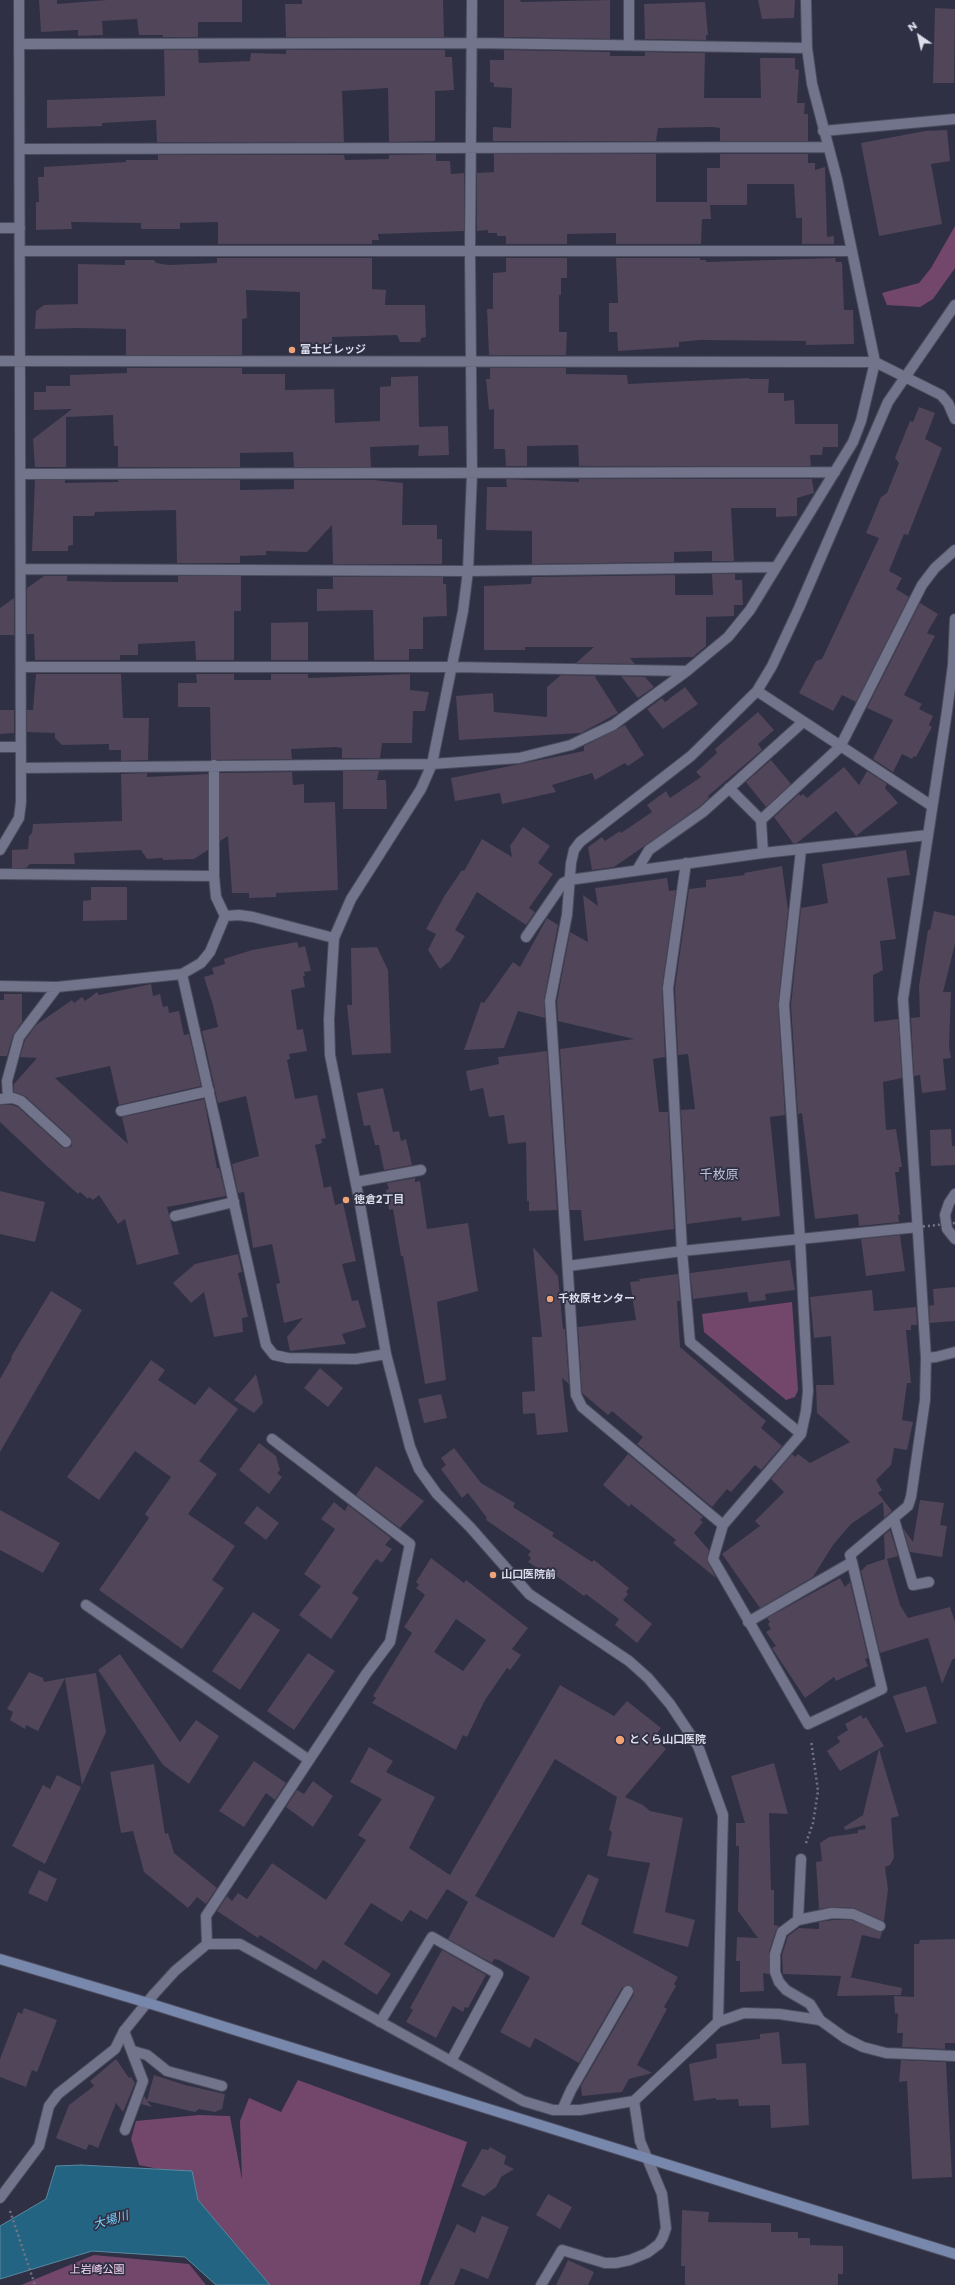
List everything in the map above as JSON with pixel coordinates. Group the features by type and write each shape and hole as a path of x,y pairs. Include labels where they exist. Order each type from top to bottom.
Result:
{"street":[{"path":"0,850 19,818 21,768 19,0"},
{"path":"472,0 470,149 472,474 468,571 463,611 432,764 421,789 351,899 334,938 328,1019 330,1056 356,1182 386,1354 410,1448 419,1469 438,1494 470,1527 529,1594 629,1661 648,1678 670,1704 698,1746 723,1815 718,2022"},
{"path":"629,0 629,44"},
{"path":"21,768 432,764 519,758 571,745 612,726 687,671 728,637 750,610 853,442 861,421 875,362 837,179 823,131 807,48 806,0"},
{"path":"20,44 629,44 807,48"},
{"path":"823,131 955,119"},
{"path":"20,149 828,147"},
{"path":"0,228 20,228"},
{"path":"20,251 852,251"},
{"path":"723,1525 582,1407 578,1401 550,1030 550,1001 567,915 574,850 580,842 691,756 757,691 772,666 799,608 888,402 955,305"},
{"path":"0,361 875,362 906,376 941,395 948,403 955,420"},
{"path":"20,474 835,472"},
{"path":"761,820 840,747 922,586 935,568 955,550"},
{"path":"21,570 468,571 776,567"},
{"path":"801,850 784,1005 800,1239 808,1391 800,1434 723,1525 713,1559 808,1724 882,1689 850,1555 908,1506 911,1497 925,1400 926,1358 903,999 953,665 955,619"},
{"path":"21,668 452,667 687,671"},
{"path":"757,691 840,747 932,806"},
{"path":"636,870 649,850 703,812 804,722"},
{"path":"0,747 21,747"},
{"path":"0,986 57,987 182,974 201,963 210,952 225,916 216,897 214,876 214,765"},
{"path":"729,788 761,820 763,853"},
{"path":"526,937 563,883 570,880 763,853 928,835"},
{"path":"686,863 668,988 682,1252 690,1342 800,1434"},
{"path":"0,874 214,876"},
{"path":"225,916 253,917 334,938"},
{"path":"182,974 266,1345 274,1355 288,1358 356,1359 386,1354"},
{"path":"57,987 20,1037 7,1081 4,1099 21,1101 66,1142"},
{"path":"121,1111 209,1091"},
{"path":"356,1182 421,1170"},
{"path":"955,1194 949,1203 945,1215 947,1229 955,1238"},
{"path":"175,1216 234,1202"},
{"path":"568,1266 682,1252 918,1227"},
{"path":"926,1358 936,1358 955,1352"},
{"path":"208,1944 206,1916 366,1674 390,1642 410,1544 272,1439"},
{"path":"894,1519 913,1585 929,1582"},
{"path":"748,1622 852,1562"},
{"path":"86,1605 309,1760"},
{"path":"798,1920 801,1859"},
{"path":"880,1926 853,1914 832,1913 798,1920 782,1932 776,1954 775,1972 779,1982 786,1990 810,2004 820,2020 845,2038 863,2048 886,2053 955,2056"},
{"path":"380,2022 432,1937 498,1974 451,2061"},
{"path":"0,2198 39,2146 50,2106 58,2094 115,2049 124,2031 175,1971 208,1944 240,1944 523,2101 536,2106 562,2110 580,2110 634,2101 718,2022 744,2013 779,2014 820,2020"},
{"path":"0,1960 148,2003 955,2254"},
{"path":"562,2110 571,2090 628,1991"},
{"path":"124,2031 133,2051 143,2081 125,2130"},
{"path":"133,2051 147,2055 166,2071 222,2086"},
{"path":"541,2285 562,2250 605,2263 616,2263 630,2260 659,2244 666,2228 665,2210 662,2194 640,2141 634,2101"}],"path":[{"path":"918,1227 955,1223"},
{"path":"801,1859 813,1823 818,1791 808,1724"},
{"path":"12,2215 35,2284"}],"green space":[{"path":"955,226 955,268 933,299 920,307 887,305 882,293 919,283 931,268"},
{"path":"792,1302 798,1390 795,1397 786,1400 704,1332 702,1314"},
{"path":"298,2080 467,2142 420,2284 421,2285 270,2285 198,2200 193,2176 139,2165 131,2139 136,2121 199,2115 230,2116 242,2180 240,2121 249,2098 281,2112"},
{"name":"上岩崎公園","path":"94,2255 189,2264 206,2285 21,2285"}],"water":[{"name":"大場川","path":"81,2165 192,2171 198,2200 270,2285 216,2285 185,2257 92,2251 0,2279 0,2226 46,2199 56,2166"}],"building":[{"path":"39,0 57,0 57,4 107,0 242,0 242,22 198,22 198,37 139,35 137,19 102,21 103,35 78,36 78,30 41,32"},
{"path":"302,0 443,0 444,37 286,37 285,4 302,4"},
{"path":"504,0 520,0 521,2 610,0 610,39 504,37"},
{"path":"758,0 795,0 794,18 762,19"},
{"path":"705,2 708,35 706,35 706,40 645,39 644,4"},
{"path":"935,8 955,9 954,83 933,83"},
{"path":"164,50 198,50 199,63 250,61 251,53 286,54 286,50 445,50 445,57 452,57 454,90 435,91 435,141 389,142 388,88 342,91 344,142 157,142 156,120 102,123 102,126 47,128 47,100 165,96"},
{"path":"504,50 610,52 610,56 645,56 645,52 705,53 704,98 761,98 760,58 795,58 795,69 799,70 797,103 805,103 804,114 808,114 808,141 720,141 720,128 712,127 658,128 656,141 493,141 493,127 511,128 512,88 494,87 494,83 490,82 490,60 504,60"},
{"path":"947,130 950,161 931,164 942,224 879,236 861,143 925,131"},
{"path":"436,154 436,161 450,161 451,174 464,173 464,231 378,234 379,240 372,240 372,244 218,244 218,222 180,223 180,229 141,229 141,223 71,222 72,229 36,230 36,202 39,202 38,177 44,177 44,167 126,162 126,160 158,160 158,155 344,155 345,160 389,159 389,155"},
{"path":"494,154 656,154 656,202 707,202 707,168 720,168 720,154 808,154 808,163 815,163 815,170 825,167 827,237 834,236 834,244 802,244 802,218 796,218 794,184 747,184 747,205 710,205 711,219 702,219 701,244 616,244 616,233 567,234 567,244 506,244 506,236 497,236 497,233 488,233 488,230 477,231 477,173 494,172"},
{"path":"217,258 372,258 372,289 386,290 385,305 425,305 426,337 421,338 420,342 400,342 397,335 332,337 332,344 300,344 300,292 246,290 247,318 242,319 242,355 126,355 126,329 35,329 36,311 44,305 78,304 78,264 125,265 125,260 154,260 156,263 169,265 217,263"},
{"path":"506,258 567,258 567,278 561,278 561,295 559,295 559,332 567,332 566,355 489,355 487,309 493,309 493,273 506,272"},
{"path":"616,258 700,258 700,260 706,260 706,262 835,258 836,262 842,262 844,310 853,310 854,344 806,345 806,341 700,340 679,342 679,347 618,351 617,332 609,332 609,303 618,303"},
{"path":"127,368 242,368 242,374 285,374 285,390 334,389 335,423 380,421 380,387 391,386 391,377 418,376 419,427 448,426 449,455 418,456 419,445 370,447 371,467 294,467 293,452 240,453 240,467 118,467 118,446 114,446 113,415 66,417 66,467 35,467 33,439 72,409 34,410 34,392 46,392 46,386 70,386 70,375 127,373"},
{"path":"490,368 566,368 566,374 627,375 628,384 749,378 769,379 768,393 784,393 784,401 794,400 795,424 838,424 838,447 823,447 822,455 810,455 811,466 579,466 578,445 527,446 527,466 506,466 505,449 494,449 494,409 489,410 486,379 490,379"},
{"path":"919,407 935,413 925,439 942,448 908,535 904,534 889,571 902,578 896,589 909,597 856,702 842,695 833,711 799,693 816,661 822,659 879,538 866,533 881,497 887,493 899,463 895,458 910,421 913,422"},
{"path":"506,479 579,482 579,479 812,479 814,493 797,498 797,516 776,517 776,508 731,508 734,561 712,561 712,551 674,552 674,562 532,564 532,531 486,530 487,487 507,487"},
{"path":"35,480 65,480 65,483 118,482 118,480 240,480 240,490 294,489 294,480 374,480 403,483 402,525 437,525 437,539 442,539 442,564 333,564 332,525 307,552 266,551 266,555 240,556 240,563 177,563 176,510 95,512 94,516 73,516 73,545 68,546 68,551 32,551"},
{"path":"712,574 735,574 735,580 742,580 743,605 734,605 734,616 706,617 706,646 693,657 630,658 635,664 576,663 594,647 525,647 525,650 484,650 484,586 531,584 532,577 675,575 675,595 713,595"},
{"path":"44,576 67,576 67,581 178,582 178,576 241,576 241,611 234,611 234,660 196,660 195,641 138,644 138,655 120,655 120,660 35,660 34,634 27,634 27,588"},
{"path":"333,577 443,577 443,584 446,584 447,616 423,617 423,649 409,649 409,660 374,660 373,610 317,611 317,589 333,589"},
{"path":"14,598 14,635 0,635 0,608"},
{"path":"920,603 938,614 927,633 935,636 904,695 922,704 919,709 933,716 929,725 932,727 916,757 914,756 912,759 902,754 893,772 873,759 893,720 867,708"},
{"path":"308,622 308,660 271,660 271,623"},
{"path":"36,674 121,674 123,718 149,718 148,760 121,761 121,750 109,750 109,744 62,745 55,738 55,733 27,732 27,710 33,710"},
{"path":"196,674 234,674 234,680 271,680 271,674 308,674 308,678 410,674 410,690 429,692 425,711 413,711 412,743 382,743 380,758 342,758 342,748 336,747 291,749 292,759 211,760 210,707 178,707 178,683 197,683"},
{"path":"561,675 597,676 595,677 618,713 581,733 459,740 456,696 493,693 494,712 547,717 547,687"},
{"path":"621,676 645,677 654,687 638,698"},
{"path":"685,687 698,704 663,729 647,709 662,698 665,702"},
{"path":"0,710 14,710 14,733 0,734"},
{"path":"758,712 774,730 758,744 762,750 708,796 709,798 699,807 643,847 614,867 592,870 588,847 602,837 605,841 620,831 621,833 652,812 647,805 666,791 670,798 701,777 696,772 717,753 715,749"},
{"path":"625,725 644,755 628,766 625,763 595,780 592,773 552,785 556,792 502,804 500,793 455,801 451,778 584,751 584,746"},
{"path":"771,760 791,784 766,807 746,782"},
{"path":"844,767 859,785 867,771 887,784 885,788 898,803 856,836 836,811 797,843 793,843 774,817 799,794 801,796 803,794 807,798"},
{"path":"343,771 379,771 377,780 386,780 387,809 343,809"},
{"path":"292,772 293,785 304,784 304,803 335,802 338,890 276,893 276,897 249,898 249,893 232,893 228,836 220,841 220,773"},
{"path":"147,773 147,777 208,774 208,850 194,859 163,860 163,858 147,859 141,850 74,853 75,864 30,864 26,868 12,868 12,850 28,849 29,836 32,833 33,824 122,821 121,774"},
{"path":"523,827 550,846 538,863 553,874 529,908 535,912 526,925 477,892 455,930 465,936 450,961 440,969 428,950 436,934 426,929 445,895 462,870 464,871 482,839 512,857 510,846"},
{"path":"906,850 910,875 887,878 896,939 880,941 883,970 873,975 874,1022 898,1019 902,1078 883,1082 886,1130 896,1129 902,1167 899,1167 899,1172 895,1172 900,1215 898,1215 899,1222 859,1226 858,1214 815,1219 802,1113 798,1114 791,1005 801,908 828,903 822,864"},
{"path":"782,866 788,910 778,1005 785,1115 770,1117 780,1216 742,1221 741,1217 687,1224 681,1110 695,1109 688,1054 678,1055 675,988 689,889 706,887 706,880 745,875 744,873"},
{"path":"667,878 669,891 676,890 662,987 665,1057 653,1059 659,1112 668,1112 674,1229 584,1241 581,1210 570,1210 560,1049 634,1039 558,1021 557,1001 570,932 588,942 583,895 598,906 595,888"},
{"path":"91,887 127,887 127,920 83,921 83,901 91,900"},
{"path":"934,911 955,916 955,944 943,992 951,992 949,1046 951,1058 943,1059 946,1090 922,1093 920,1075 914,1076 911,1018 920,1017 919,986 928,930 930,930"},
{"path":"547,918 558,925 544,1000 545,1018 518,1011 504,1048 464,1050 481,1002 484,1003 513,962 520,967"},
{"path":"297,942 299,948 305,946 311,971 304,972 305,976 303,976 305,987 291,990 297,1030 303,1029 307,1051 289,1054 290,1059 287,1060 295,1099 317,1095 326,1138 321,1139 322,1143 315,1145 324,1188 331,1186 335,1205 343,1203 356,1261 342,1264 352,1301 358,1300 366,1327 342,1334 346,1344 290,1351 287,1337 303,1318 284,1323 276,1284 280,1283 272,1244 253,1248 244,1192 238,1193 232,1164 259,1156 246,1096 218,1103 202,1031 218,1027 204,977 214,974 212,968 225,964 224,959 252,950"},
{"path":"377,947 388,970 391,1053 352,1055 347,1005 352,1005 351,948"},
{"path":"151,984 153,996 160,994 163,1007 168,1006 169,1013 179,1011 184,1035 189,1034 201,1086 119,1105 110,1066 55,1078 128,1144 122,1117 204,1099 217,1168 219,1168 226,1196 167,1207 179,1254 137,1265 125,1219 118,1224 99,1195 93,1200 89,1197 88,1199 80,1192 78,1194 49,1168 0,1122 0,1105 12,1105 18,1107 62,1147 71,1147 72,1143 70,1137 25,1096 14,1092 14,1084 37,1058 20,1057 25,1040 36,1025 72,1000 74,1003 82,997 85,1001 97,992 99,995"},
{"path":"4,994 22,994 22,1022 13,1035 7,1056 0,1056 0,1000 4,1000"},
{"path":"547,1051 557,1210 529,1211 529,1201 527,1201 526,1142 508,1144 504,1115 489,1117 483,1088 470,1091 466,1071 499,1064 498,1057"},
{"path":"383,1088 393,1132 399,1131 401,1141 406,1139 412,1165 384,1170 379,1145 375,1145 370,1125 364,1126 357,1093"},
{"path":"951,1129 952,1146 955,1146 955,1165 931,1166 930,1130"},
{"path":"415,1178 415,1182 420,1181 427,1229 468,1223 478,1291 437,1302 446,1380 425,1384 403,1256 401,1256 393,1209 389,1210 386,1190 389,1189 387,1183"},
{"path":"0,1191 45,1202 35,1242 0,1234"},
{"path":"900,1235 905,1271 866,1276 861,1239"},
{"path":"533,1247 558,1276 563,1329 565,1329 569,1384 562,1378 568,1432 537,1435 535,1413 523,1414 522,1392 535,1391 532,1337 542,1337"},
{"path":"238,1254 242,1272 238,1273 248,1317 242,1318 243,1332 214,1337 204,1292 191,1303 173,1283 195,1264"},
{"path":"790,1260 795,1290 765,1294 766,1300 749,1302 747,1292 693,1299 690,1273"},
{"path":"678,1274 680,1301 677,1301 680,1347 766,1421 761,1428 782,1446 761,1470 755,1465 731,1492 727,1489 712,1507 637,1444 643,1437 612,1411 608,1415 582,1393 578,1327 636,1320 630,1282 640,1281 639,1279"},
{"path":"955,1287 955,1321 930,1323 929,1306 934,1305 933,1289"},
{"path":"872,1290 874,1311 916,1307 917,1325 911,1325 911,1330 906,1330 911,1383 907,1383 902,1420 913,1422 907,1450 894,1448 891,1465 876,1480 882,1490 878,1493 892,1511 884,1518 883,1502 851,1524 833,1545 813,1577 760,1608 722,1554 760,1526 755,1521 784,1492 771,1479 792,1454 795,1457 798,1454 810,1463 850,1442 817,1413 816,1385 834,1385 831,1336 814,1338 810,1297"},
{"path":"51,1291 82,1310 0,1452 0,1379 12,1358 11,1357"},
{"path":"151,1360 165,1370 158,1380 195,1405 209,1387 238,1409 199,1461 217,1474 188,1514 235,1546 212,1580 224,1588 182,1649 99,1590 149,1518 145,1514 171,1477 135,1451 99,1500 67,1477"},
{"path":"320,1368 343,1388 328,1407 304,1388"},
{"path":"256,1374 263,1403 254,1413 234,1400"},
{"path":"441,1394 447,1418 424,1423 418,1399"},
{"path":"259,1443 276,1456 280,1470 277,1473 282,1477 269,1494 239,1470"},
{"path":"454,1448 481,1483 515,1503 513,1507 554,1533 552,1536 592,1562 594,1560 629,1588 626,1592 628,1594 623,1600 652,1624 637,1643 615,1625 619,1619 586,1594 584,1596 548,1570 545,1573 528,1562 531,1558 528,1555 531,1551 486,1520 487,1518 468,1493 462,1498 441,1469 446,1465 441,1458"},
{"path":"628,1454 703,1517 700,1520 703,1522 694,1533 709,1550 707,1560 716,1578 673,1543 676,1540 631,1504 629,1507 603,1485"},
{"path":"376,1466 424,1501 400,1528 356,1495"},
{"path":"920,1500 944,1503 940,1525 947,1526 942,1557 910,1552 903,1528 913,1542"},
{"path":"334,1502 345,1511 348,1505 391,1538 385,1545 392,1549 382,1563 376,1559 352,1593 359,1598 331,1639 299,1615 321,1586 304,1574 335,1529 321,1519"},
{"path":"257,1506 279,1523 266,1540 244,1523"},
{"path":"0,1510 60,1543 43,1573 0,1550"},
{"path":"890,1530 898,1556 887,1559 900,1605 908,1618 950,1607 955,1622 955,1658 952,1660 942,1684 928,1638 880,1653 861,1571 867,1565 885,1559 884,1535"},
{"path":"431,1558 464,1583 466,1580 528,1628 512,1649 521,1655 510,1670 507,1668 485,1700 467,1737 463,1735 456,1750 372,1703 376,1698 373,1696 412,1633 404,1627 425,1595 416,1588 419,1585 416,1582","holes":["456,1619 486,1640 463,1671 434,1652"]},
{"path":"840,1578 845,1587 850,1582 868,1658 865,1659 868,1666 836,1681 834,1677 805,1698 772,1648 776,1646 766,1632 771,1629 768,1624 770,1622 767,1618"},
{"path":"253,1612 280,1630 240,1690 212,1671"},
{"path":"308,1653 335,1671 294,1730 267,1711"},
{"path":"120,1654 180,1742 196,1720 219,1736 189,1784 163,1765 98,1670"},
{"path":"29,1672 43,1678 44,1682 65,1678 38,1731 26,1725 25,1729 10,1720 13,1712 7,1709"},
{"path":"96,1673 106,1732 82,1785 65,1678"},
{"path":"560,1685 614,1716 627,1701 661,1728 654,1737 666,1749 625,1797 643,1805 650,1811 683,1818 665,1912 695,1920 688,1947 633,1933 650,1863 607,1856 612,1832 609,1830 617,1797 555,1759 475,1896 554,1938 588,1874 599,1879 581,1924 678,1977 674,1984 676,1986 664,2007 667,2009 637,2065 652,2073 629,2079 622,2092 582,2096 581,2086 634,1994 633,1987 628,1985 622,1988 579,2063 535,2038 530,2048 500,2032 530,1977 499,1960 494,1959 492,1963 448,1939 468,1902 447,1889 427,1920 410,1910 402,1922 371,1903 344,1944 391,1974 377,1995 323,1960 316,1970 260,1935 258,1938 217,1911 227,1896 232,1901 238,1893 247,1899 272,1863 326,1900 366,1840 358,1835 382,1799 350,1782 369,1747 393,1761 386,1772 435,1797 409,1848 450,1875"},
{"path":"926,1686 937,1723 906,1733 893,1696"},
{"path":"861,1715 863,1719 866,1717 884,1746 840,1771 827,1751 840,1742 837,1737 848,1730 845,1724"},
{"path":"879,1749 899,1816 891,1818 894,1858 890,1865 885,1867 888,1889 884,1921 854,1908 832,1907 819,1909 816,1862 822,1861 820,1843 829,1837 858,1833 858,1830 866,1829 865,1825 845,1830 844,1827 863,1815"},
{"path":"254,1761 286,1783 275,1800 266,1793 244,1827 219,1811"},
{"path":"774,1763 788,1814 769,1813 771,1890 774,1890 774,1925 779,1926 776,1930 769,1952 769,1974 763,1973 764,1991 740,1992 740,1961 736,1961 737,1937 758,1938 738,1911 739,1846 736,1846 736,1823 745,1823 731,1776"},
{"path":"154,1764 165,1834 168,1833 174,1853 217,1888 206,1904 197,1897 188,1908 144,1872 133,1831 121,1833 110,1772"},
{"path":"57,1775 81,1787 45,1864 12,1846 43,1785 50,1789"},
{"path":"313,1781 333,1796 313,1827 286,1807 297,1790 304,1794"},
{"path":"39,1870 57,1879 47,1902 28,1893"},
{"path":"851,1920 882,1932 880,1939 862,1935 851,1977 849,1977 902,1988 901,1995 837,1996 841,1976 783,1974 782,1955 788,1936 799,1928 819,1929 819,1922"},
{"path":"955,1939 955,2043 945,2043 945,2049 902,2047 903,2033 897,2033 898,2014 895,2013 894,1996 914,1997 914,1944 919,1944 920,1940"},
{"path":"442,1950 486,1975 468,2008 465,2007 463,2012 453,2006 436,2038 406,2022 413,2010 410,2008"},
{"path":"24,2008 57,2020 37,2072 32,2070 26,2087 0,2077 0,2059 18,2012 22,2014"},
{"path":"779,2032 782,2064 806,2063 809,2125 771,2128 770,2105 739,2106 738,2099 716,2100 716,2098 694,2101 689,2064 717,2058 716,2044 760,2039 760,2034"},
{"path":"116,2059 129,2078 131,2077 135,2083 123,2112 116,2103 98,2148 89,2144 86,2150 56,2138 69,2105 94,2086 90,2081"},
{"path":"901,2060 946,2062 952,2177 912,2179 907,2081 899,2082"},
{"path":"154,2075 185,2085 225,2094 222,2109 215,2112 199,2109 195,2112 147,2101 152,2107 141,2104 144,2096 147,2100"},
{"path":"490,2147 506,2156 504,2164 514,2169 501,2177 496,2187 484,2196 461,2186 482,2149 488,2150"},
{"path":"548,2194 572,2207 560,2229 536,2215"},
{"path":"682,2210 709,2212 708,2222 771,2223 771,2232 798,2232 798,2238 810,2238 810,2245 843,2246 843,2274 838,2274 838,2285 685,2285 685,2266 681,2266"},
{"path":"482,2216 509,2227 488,2279 461,2268 454,2285 428,2285 457,2224 475,2233"},
{"path":"568,2260 594,2272 588,2285 556,2285"}],"place":[{"name":"富士ビレッジ","path":"292,350"},
{"name":"徳倉2丁目","path":"346,1200"},
{"name":"千枚原センター","path":"550,1299"},
{"name":"山口医院前","path":"493,1575"},
{"name":"とくら山口医院","path":"620,1740"}],"district":[{"name":"千枚原","path":"719,1176"}]}
